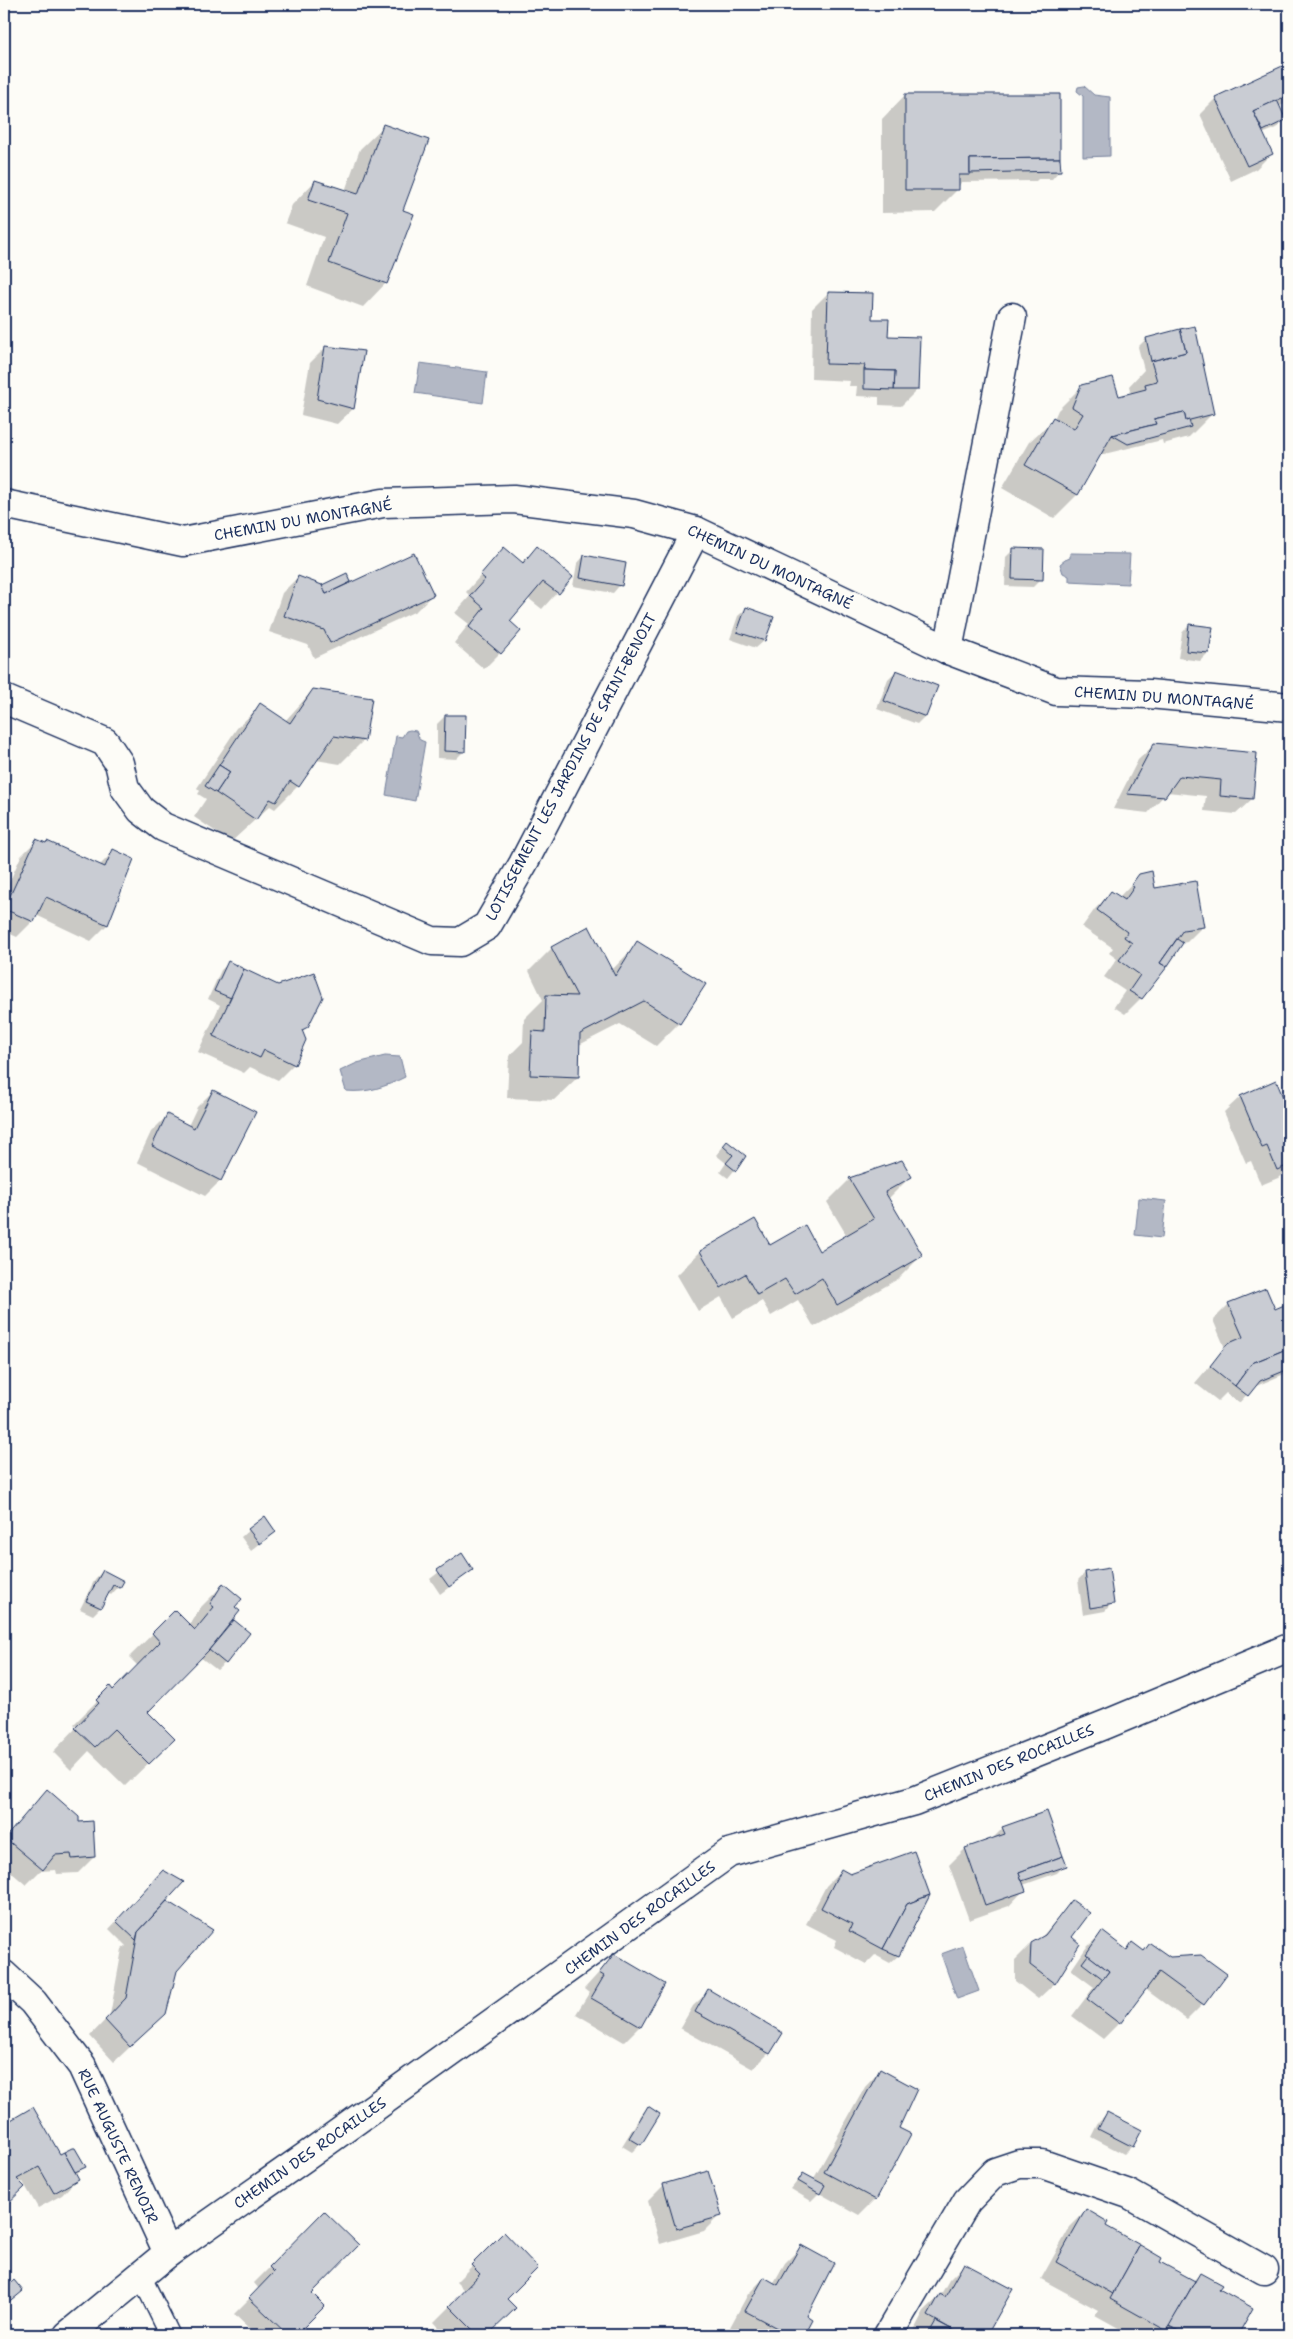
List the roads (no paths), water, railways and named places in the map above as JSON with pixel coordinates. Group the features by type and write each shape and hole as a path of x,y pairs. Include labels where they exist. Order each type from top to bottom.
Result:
{"street":[{"path":"948,650 1012,317"},
{"name":"CHEMIN DU MONTAGNÉ","path":"4,504 183,542 383,503 514,499 634,514 696,531 948,650 1056,691 1148,694 1289,707"},
{"name":"LOTISSEMENT LES JARDINS DE SAINT-BENOIT","path":"4,699 105,742 119,763 125,788 141,810 163,827 432,941 460,942 487,926 523,864 696,531"},
{"name":"CHEMIN DES ROCAILLES","path":"68,2335 168,2253 317,2149 729,1853 914,1800 1107,1724 1289,1648"},
{"name":"RUE AUGUSTE RENOIR","path":"4,1975 34,2002 82,2066 168,2253"},
{"path":"888,2335 967,2201 996,2172 1019,2164 1042,2164 1129,2194 1264,2270"}],"lane":[{"path":"141,2276 170,2335"}]}
